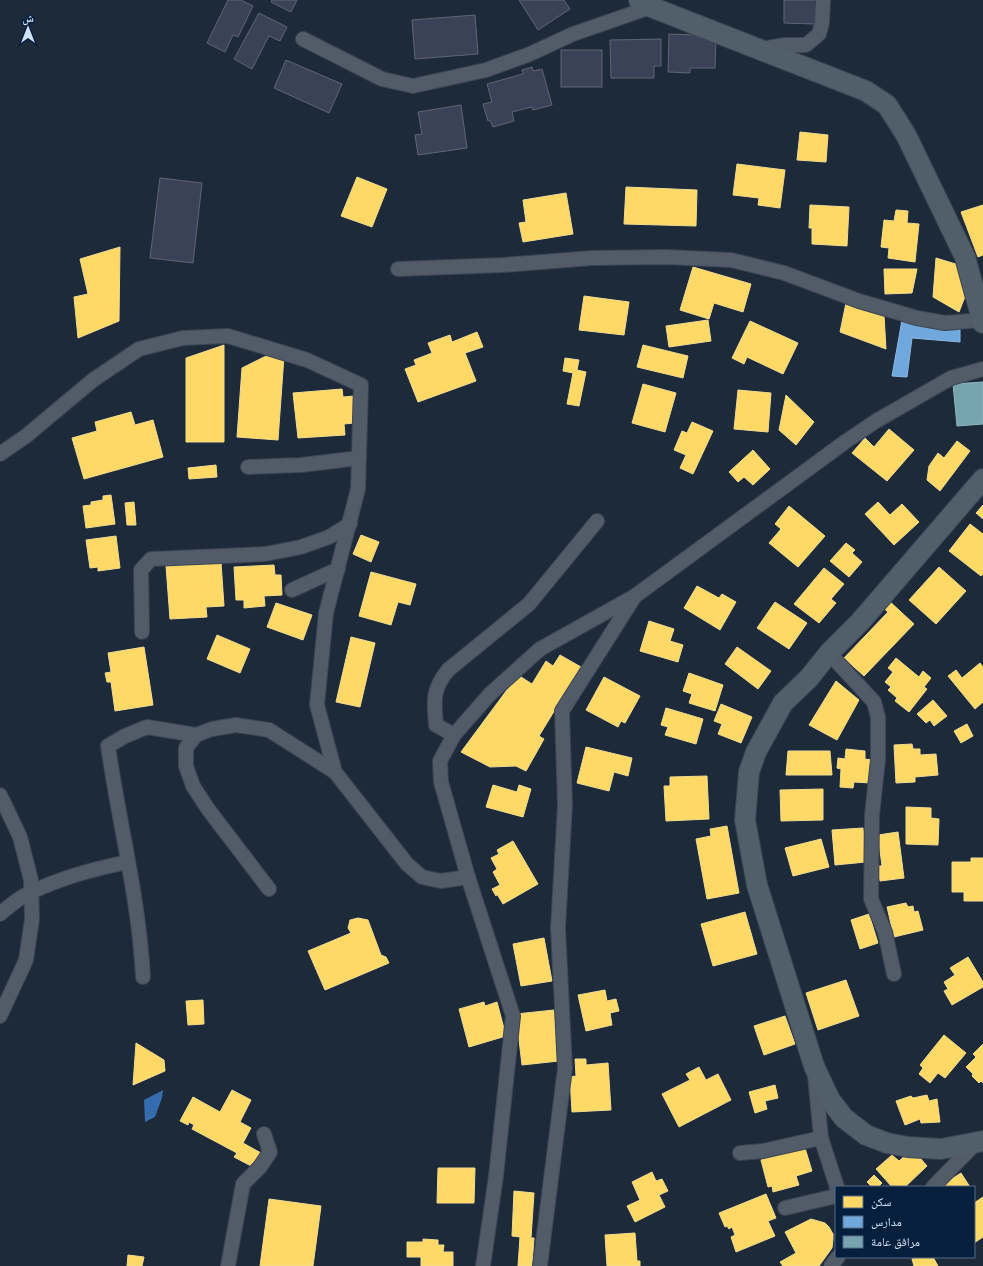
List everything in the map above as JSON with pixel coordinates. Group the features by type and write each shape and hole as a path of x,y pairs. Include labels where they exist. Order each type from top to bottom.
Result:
{"street":[{"path":"761,49 785,45 806,45 819,34 822,23 823,0"},
{"path":"303,39 382,79 413,86 486,70 530,54 645,3 866,91 887,105 906,135 965,257 983,320 945,323 917,318 858,301 784,272 731,260 666,257 592,258 503,265 398,269"},
{"path":"0,454 26,436 93,380 139,349 183,338 228,336 307,360 361,385 358,489 326,612 317,705 335,772"},
{"path":"483,1266 496,1176 513,1016 468,877 441,782 440,761 454,735 490,694 540,649 635,596 839,446 876,421 951,378 983,369"},
{"path":"248,466 300,465 359,458"},
{"path":"979,1142 941,1149 908,1147 887,1143 866,1135 844,1118 830,1100 814,1066 757,885 745,820 749,772 756,752 784,703 809,678 829,653 860,622 983,479"},
{"path":"454,735 436,724 436,689 440,681 448,670 529,604 597,521"},
{"path":"142,632 141,570 151,559 265,554 300,546 329,537 350,524"},
{"path":"292,590 338,569"},
{"path":"540,1266 565,1068 558,928 564,805 562,711 635,596"},
{"path":"829,653 874,702 878,717 878,760 872,816 871,899 885,932 894,974"},
{"path":"269,889 208,809 193,786 186,766 186,748 196,736 212,729 236,725 269,730 335,772 407,864 422,877 441,882 468,877"},
{"path":"143,977 142,951 108,746 125,736 147,727 196,736"},
{"path":"0,795 20,837 31,880 32,919 26,960 0,1016"},
{"path":"0,914 21,898 45,885 106,866 128,862"},
{"path":"814,1066 821,1138 837,1186"},
{"path":"228,1266 243,1184 260,1167 270,1152 264,1134"},
{"path":"740,1153 763,1151 821,1138"},
{"path":"934,1186 979,1142"},
{"path":"785,1208 835,1196"},
{"path":"831,1266 837,1258"}],"water":[{"path":"163,1090 162,1098 155,1117 145,1122 144,1100"}],"building: سكن":[{"path":"800,132 828,135 826,162 797,160"},
{"path":"737,164 785,170 780,208 758,205 759,198 733,195"},
{"path":"357,177 387,189 372,227 341,216"},
{"path":"626,187 697,190 696,226 624,224"},
{"path":"566,193 573,234 523,242 519,223 526,222 523,200"},
{"path":"810,205 849,207 847,246 812,244 812,228 809,228"},
{"path":"983,205 983,255 978,257 961,212"},
{"path":"896,210 908,211 907,223 919,224 915,262 888,258 889,248 881,247 884,220 894,221"},
{"path":"120,247 119,321 78,338 74,297 88,294 80,259"},
{"path":"936,258 959,265 968,289 959,312 933,297"},
{"path":"693,267 751,284 743,312 714,303 709,319 680,310"},
{"path":"884,269 917,269 912,293 885,294"},
{"path":"584,296 629,302 624,335 579,330"},
{"path":"846,303 884,315 886,349 840,332"},
{"path":"708,320 711,341 669,347 666,326"},
{"path":"750,321 798,343 783,374 747,357 744,364 732,358"},
{"path":"477,332 483,347 465,353 476,381 418,402 405,369 416,365 414,360 432,353 428,343 450,335 452,342"},
{"path":"224,345 224,442 186,442 186,358"},
{"path":"643,345 688,356 683,378 637,367"},
{"path":"276,354 284,356 278,440 237,437 242,368 264,357"},
{"path":"565,358 579,360 577,370 586,372 579,406 567,404 573,373 563,371"},
{"path":"643,384 676,393 665,432 632,423"},
{"path":"342,389 343,397 354,396 355,423 344,424 345,435 298,438 293,393"},
{"path":"738,390 771,393 768,432 734,429"},
{"path":"786,395 814,422 796,445 779,430"},
{"path":"131,412 135,425 153,420 163,457 84,479 72,438 97,431 95,422"},
{"path":"692,422 713,431 693,474 680,468 686,455 674,450 682,431 687,433"},
{"path":"889,429 914,450 887,481 852,453 865,438 874,447"},
{"path":"957,441 970,451 940,491 927,480 929,466 938,453 944,458"},
{"path":"753,450 770,469 753,485 744,477 738,482 729,472"},
{"path":"216,465 217,477 189,479 188,468"},
{"path":"111,495 115,524 86,528 83,506 91,505 91,502 103,500 103,496"},
{"path":"134,502 136,525 127,525 125,503"},
{"path":"878,502 890,515 902,504 919,522 894,545 865,514"},
{"path":"983,505 983,519 976,513"},
{"path":"789,506 825,536 798,567 769,543 781,529 775,524"},
{"path":"970,524 983,534 983,574 981,576 949,551"},
{"path":"361,535 379,542 371,562 353,554"},
{"path":"116,536 120,568 98,571 98,567 90,568 86,540"},
{"path":"846,543 855,550 852,553 862,562 849,577 830,561"},
{"path":"221,562 224,606 206,607 207,617 170,619 166,566"},
{"path":"274,565 275,575 281,575 282,595 264,596 265,606 244,608 244,600 236,600 234,567"},
{"path":"939,567 966,591 936,624 909,600"},
{"path":"824,568 844,584 831,599 836,603 819,623 794,604"},
{"path":"371,572 416,584 410,605 398,602 391,625 359,616"},
{"path":"697,586 719,598 722,594 736,602 720,630 684,608"},
{"path":"887,599 914,624 864,676 844,658 888,612 881,606"},
{"path":"775,602 807,623 789,649 757,628"},
{"path":"276,603 312,615 303,640 267,627"},
{"path":"649,621 674,629 670,641 683,645 678,662 640,651"},
{"path":"217,635 250,649 240,673 207,659"},
{"path":"351,637 375,643 360,707 336,702"},
{"path":"144,647 153,705 115,711 111,682 107,682 105,673 111,672 108,653"},
{"path":"737,647 771,671 758,689 725,664"},
{"path":"560,655 581,667 539,736 544,739 526,771 516,766 490,767 461,752 518,675 532,684 546,661 553,666"},
{"path":"896,658 919,677 923,671 931,678 924,687 927,689 909,712 895,701 897,698 888,690 891,687 885,682 893,672 888,668"},
{"path":"980,663 983,667 983,702 975,709 948,676 956,670 962,678"},
{"path":"689,673 723,685 715,711 689,703 692,694 683,691"},
{"path":"604,677 640,696 625,723 621,721 618,727 586,710"},
{"path":"836,681 859,700 837,740 809,725"},
{"path":"933,700 947,716 934,726 930,720 926,723 917,714"},
{"path":"721,704 752,717 741,743 718,734 722,724 714,721"},
{"path":"666,708 703,719 696,744 665,735 668,727 661,725"},
{"path":"967,724 973,736 961,743 954,731"},
{"path":"912,744 913,749 920,749 920,755 936,754 938,775 915,777 915,782 896,783 894,745"},
{"path":"586,747 632,758 628,776 614,772 609,791 577,783"},
{"path":"846,749 865,751 865,759 872,760 870,783 854,782 853,788 840,787 841,769 837,768 838,758 845,759"},
{"path":"788,751 830,751 832,775 786,775"},
{"path":"707,776 709,819 666,821 664,786 670,786 670,777"},
{"path":"493,785 517,792 519,785 531,789 523,817 486,807"},
{"path":"823,789 823,820 781,821 780,790"},
{"path":"906,807 931,808 931,818 939,819 938,845 906,844"},
{"path":"727,826 739,893 707,899 696,839 711,836 710,829"},
{"path":"863,828 866,862 835,865 832,830"},
{"path":"898,832 904,878 880,881 878,866 882,866 878,835"},
{"path":"821,839 829,867 793,876 785,848"},
{"path":"513,841 538,884 503,904 492,889 500,885 493,872 497,869 491,858 499,854 497,850"},
{"path":"971,858 983,858 983,901 964,901 964,892 952,892 952,862 971,862"},
{"path":"906,903 908,907 913,906 914,912 918,911 923,930 894,937 887,907"},
{"path":"745,912 757,954 713,966 701,924"},
{"path":"869,914 878,943 860,949 851,920"},
{"path":"358,918 368,920 381,955 386,957 389,963 325,990 308,951 351,933 348,928 350,920"},
{"path":"544,938 552,981 521,986 513,944"},
{"path":"968,957 983,982 983,987 952,1005 944,991 948,989 944,982 955,975 950,968"},
{"path":"846,980 859,1016 818,1030 806,993"},
{"path":"605,990 607,1001 616,999 619,1011 610,1013 612,1025 586,1031 578,995"},
{"path":"203,1000 204,1024 188,1025 186,1001"},
{"path":"484,1002 485,1006 497,1002 506,1036 469,1047 459,1009"},
{"path":"554,1010 559,1061 522,1065 516,1014"},
{"path":"785,1016 795,1044 764,1055 754,1026"},
{"path":"944,1035 966,1053 945,1078 938,1073 930,1083 919,1074 923,1068 920,1065"},
{"path":"136,1043 164,1060 165,1071 133,1085"},
{"path":"983,1044 983,1083 981,1081 979,1083 966,1067 976,1057 973,1054"},
{"path":"575,1059 586,1059 586,1065 608,1063 611,1110 572,1112 570,1077 576,1076"},
{"path":"699,1067 706,1080 718,1074 731,1100 679,1127 662,1094 690,1080 686,1074"},
{"path":"775,1085 778,1098 765,1101 767,1109 755,1113 749,1092"},
{"path":"232,1090 251,1100 240,1122 251,1128 243,1143 261,1153 253,1167 234,1157 237,1153 192,1129 194,1125 189,1122 188,1125 180,1121 193,1097 220,1112"},
{"path":"927,1095 929,1101 937,1099 940,1122 921,1123 920,1119 905,1125 896,1101 911,1096 913,1098"},
{"path":"805,1148 812,1171 796,1176 799,1185 773,1192 772,1186 768,1187 761,1160"},
{"path":"915,1152 927,1166 906,1186 891,1186 876,1169 892,1155 899,1161 907,1154"},
{"path":"438,1168 475,1168 474,1203 437,1203"},
{"path":"652,1172 656,1181 662,1179 668,1191 659,1195 665,1207 635,1222 627,1206 640,1200 632,1182"},
{"path":"961,1173 969,1186 941,1186"},
{"path":"874,1175 882,1183 879,1186 871,1186 867,1182"},
{"path":"514,1191 534,1193 531,1238 534,1238 532,1266 518,1266 520,1237 512,1236"},
{"path":"766,1194 776,1218 768,1221 775,1236 736,1252 731,1237 735,1235 732,1227 729,1229 727,1226 725,1227 719,1213"},
{"path":"983,1197 983,1237 975,1242 975,1202"},
{"path":"269,1199 321,1206 313,1266 260,1266"},
{"path":"811,1219 825,1223 829,1227 833,1234 832,1248 819,1266 783,1266 780,1262 796,1253 785,1232"},
{"path":"635,1233 637,1261 640,1261 640,1266 607,1266 605,1235"},
{"path":"423,1239 438,1240 438,1245 444,1245 443,1252 453,1252 453,1266 421,1266 421,1257 407,1257 407,1242 423,1242"},
{"path":"128,1255 144,1257 142,1266 127,1266"},
{"path":"934,1258 938,1266 914,1266 912,1259"}],"building: مدارس":[{"path":"902,320 960,328 960,342 912,338 907,377 892,376"}],"building: مرافق عامة":[{"path":"983,382 983,424 957,426 953,384"}],"building: أخرى":[{"path":"228,0 241,0 253,6 238,37 233,35 225,52 207,43"},
{"path":"272,0 297,0 291,12 271,2"},
{"path":"519,0 564,0 570,9 538,30"},
{"path":"784,0 816,0 815,24 784,23"},
{"path":"259,13 287,27 280,41 269,36 252,69 234,59"},
{"path":"475,15 478,54 415,59 412,20"},
{"path":"669,34 697,35 697,37 716,38 715,68 690,68 690,73 668,72"},
{"path":"661,39 661,66 654,66 654,78 611,78 610,40"},
{"path":"561,50 602,50 602,87 561,87"},
{"path":"286,60 342,84 329,113 274,88"},
{"path":"532,67 533,71 542,69 552,105 533,110 532,107 512,112 514,121 493,127 490,120 488,121 483,104 492,102 487,84 523,74 522,70"},
{"path":"461,105 467,148 418,155 415,135 422,134 418,112"},
{"path":"160,178 202,183 193,263 150,258"}]}
